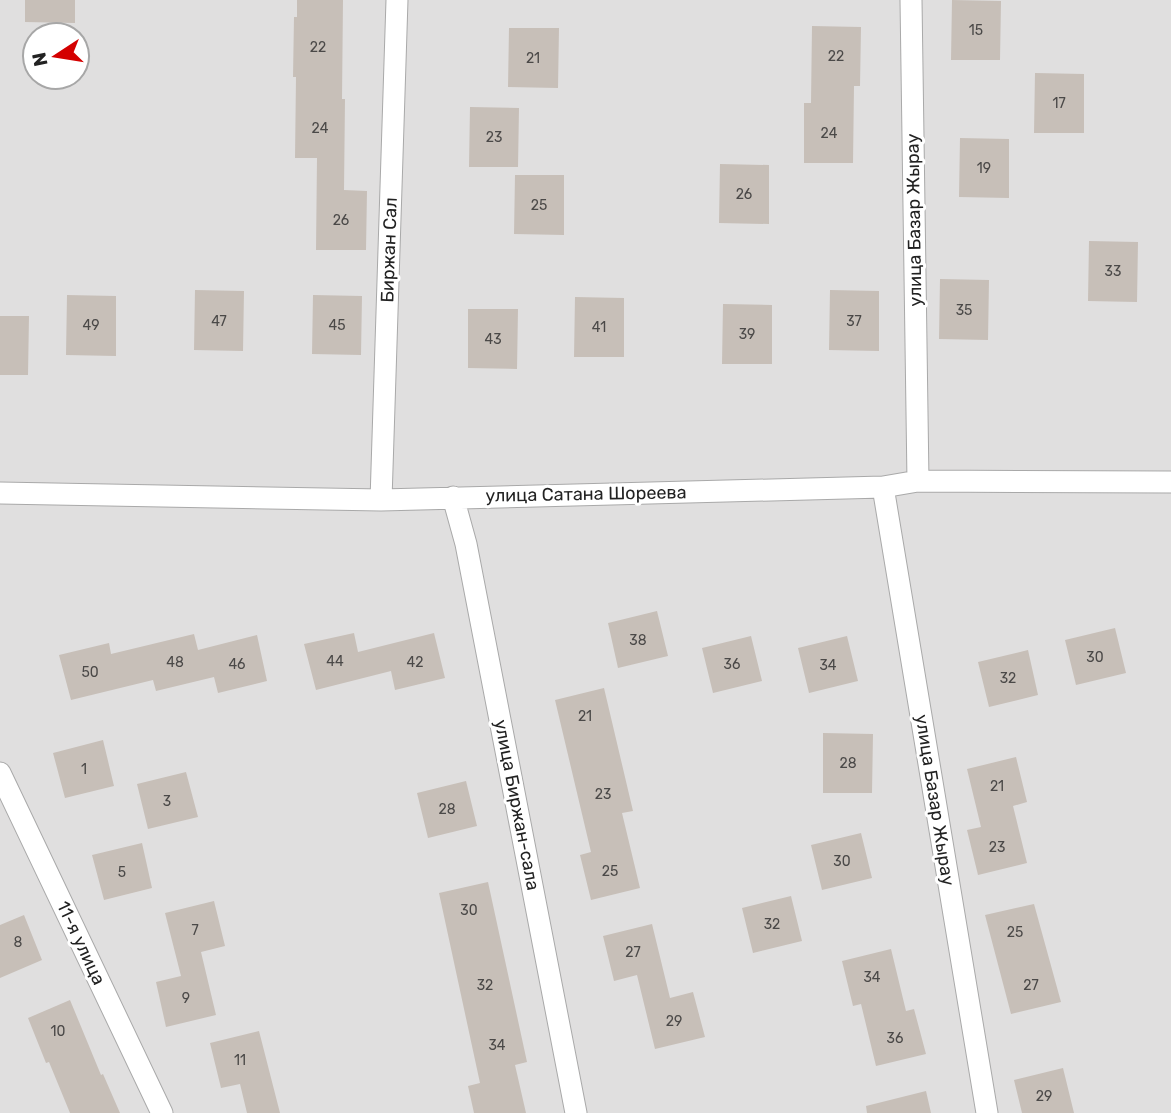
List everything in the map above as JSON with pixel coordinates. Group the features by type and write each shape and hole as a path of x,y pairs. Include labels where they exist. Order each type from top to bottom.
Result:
{"street":[{"name":"Биржан Сал","path":"381,500 397,0"},
{"name":"улица Базар Жырау","path":"911,0 918,481"},
{"name":"улица Сатана Шореева","path":"0,493 381,500 883,487 918,481 1171,482"},
{"name":"улица Базар Жырау","path":"883,487 986,1113"},
{"name":"улица Биржан-сала","path":"453,497 466,544 576,1113"},
{"name":"11-я улица","path":"0,773 162,1113"}],"shaded area":[{"path":"0,0 1171,0 1171,1113 0,1113"}],"building":[{"path":"25,0 75,0 75,21 25,21"},
{"path":"297,0 343,0 344,190 367,191 366,250 316,250 317,158 295,158 296,77 293,77 294,17 297,17"},
{"path":"952,0 1001,1 1000,60 951,60"},
{"path":"812,26 861,27 860,86 854,86 853,163 804,163 804,103 811,103"},
{"path":"509,28 559,28 558,88 508,87"},
{"path":"1035,73 1084,74 1084,133 1034,133"},
{"path":"470,107 519,108 518,167 469,167"},
{"path":"960,138 1009,139 1009,198 959,197"},
{"path":"720,164 769,165 769,224 719,223"},
{"path":"515,175 564,175 564,235 514,234"},
{"path":"1089,241 1138,242 1137,302 1088,301"},
{"path":"940,279 989,280 988,340 939,339"},
{"path":"195,290 244,291 243,351 194,350"},
{"path":"830,290 879,291 879,351 829,350"},
{"path":"67,295 116,296 116,356 66,355"},
{"path":"313,295 362,296 361,355 312,354"},
{"path":"575,297 624,298 624,357 574,357"},
{"path":"723,304 772,305 772,364 722,364"},
{"path":"468,309 518,309 517,369 468,368"},
{"path":"0,316 29,316 28,375 0,375"},
{"path":"657,611 668,656 618,668 608,623"},
{"path":"1115,628 1126,673 1076,685 1065,640"},
{"path":"354,633 358,652 434,633 445,678 395,690 391,671 316,690 304,644"},
{"path":"194,634 198,650 257,635 267,681 218,693 214,677 156,691 153,680 71,700 59,655 109,643 111,654"},
{"path":"751,636 762,681 713,693 702,648"},
{"path":"847,636 858,681 809,693 798,648"},
{"path":"1028,650 1038,695 989,707 978,662"},
{"path":"604,688 633,811 622,813 640,888 591,900 580,855 591,852 555,700"},
{"path":"823,733 873,734 872,793 823,793"},
{"path":"103,740 114,786 65,798 53,753"},
{"path":"1016,757 1027,802 1013,806 1027,863 978,875 967,830 981,827 967,769"},
{"path":"186,772 198,817 148,829 137,784"},
{"path":"466,781 477,826 428,838 417,793"},
{"path":"861,833 872,878 822,890 811,845"},
{"path":"142,843 152,888 104,900 92,855"},
{"path":"488,882 527,1062 515,1065 526,1113 474,1113 468,1086 480,1083 439,893"},
{"path":"791,896 802,941 753,953 742,908"},
{"path":"214,901 225,946 201,952 216,1015 166,1027 156,982 181,976 165,913"},
{"path":"1034,904 1061,1002 1011,1014 985,915"},
{"path":"24,915 42,960 0,978 0,925"},
{"path":"652,924 670,998 693,992 705,1037 655,1049 637,975 614,981 603,936"},
{"path":"891,949 906,1011 914,1009 926,1054 876,1066 861,1004 853,1006 842,961"},
{"path":"70,1000 120,1113 70,1113 49,1062 46,1063 28,1018"},
{"path":"259,1031 280,1113 247,1113 240,1084 221,1088 210,1043"},
{"path":"1063,1068 1074,1113 1022,1113 1014,1080"},
{"path":"926,1091 931,1113 867,1113 866,1106"}]}
